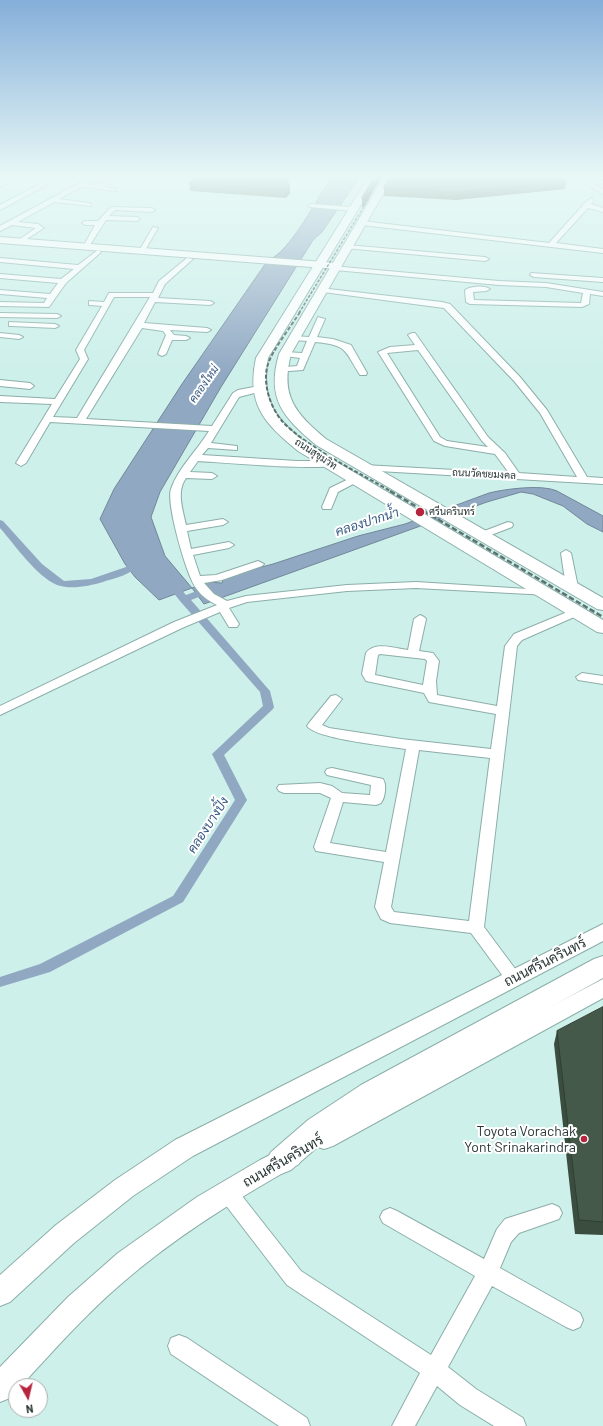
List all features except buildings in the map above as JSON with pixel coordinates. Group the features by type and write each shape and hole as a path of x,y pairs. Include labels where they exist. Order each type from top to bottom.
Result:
{"highway":[{"name":"ถนนสุขุมวิท","path":"332,242 262,358 259,369 259,389 269,416 280,429 303,448 330,464 359,473 419,499 484,536 558,590 577,612 603,628"},
{"name":"ถนนสุขุมวิท","path":"350,242 285,354 279,370 279,380 281,394 286,406 305,430 396,504 451,537 558,590 598,600"},
{"path":"330,246 347,247"},
{"path":"558,590 603,616"},
{"path":"281,1161 318,1129 371,1093 603,966"}],"main road":[{"path":"26,242 335,269"},
{"path":"0,244 189,259 265,263"},
{"name":"ถนนศรีนครินทร์","path":"0,1293 64,1234 124,1188 184,1148 603,932"},
{"name":"ถนนศรีนครินทร์","path":"0,1388 81,1303 127,1262 187,1219 281,1161 603,988"}],"street":[{"path":"86,247 89,242"},
{"path":"142,251 147,242"},
{"path":"521,242 603,251"},
{"path":"551,245 554,242"},
{"path":"347,247 485,259"},
{"path":"0,304 44,305 63,281 79,266 98,252"},
{"path":"22,262 32,255"},
{"path":"80,421 138,326 162,283 189,259"},
{"path":"0,260 79,266"},
{"path":"335,269 516,284 603,294"},
{"path":"534,275 603,280"},
{"path":"0,276 63,281"},
{"path":"564,289 544,291 469,290 470,302 582,305 585,304 587,292"},
{"path":"323,290 442,304 450,309 517,379 544,412 583,479"},
{"path":"0,292 51,296"},
{"path":"21,464 56,402 84,359 80,350 114,294 210,303"},
{"path":"92,304 107,304"},
{"path":"0,315 57,316"},
{"path":"279,370 300,368 321,319"},
{"path":"0,324 55,326"},
{"path":"138,326 207,330"},
{"path":"138,326 166,329 169,332 170,337 162,354"},
{"path":"0,335 19,337"},
{"path":"412,335 485,439 498,451 516,476"},
{"path":"170,337 186,338"},
{"path":"295,338 333,341 348,347 363,373"},
{"path":"419,347 390,349 382,352 437,439 445,442 498,451"},
{"path":"285,354 306,356"},
{"path":"0,383 30,386"},
{"path":"233,624 222,605 210,596 197,581 187,553 175,491 182,475 205,445 238,393 259,389"},
{"path":"0,399 56,402"},
{"path":"47,419 215,430"},
{"path":"205,445 234,448"},
{"path":"196,458 297,464 330,464"},
{"path":"327,507 334,490 359,473"},
{"name":"ถนนวัดชยมงคล","path":"359,473 516,476 600,481"},
{"path":"182,475 212,476"},
{"path":"600,481 603,492"},
{"path":"182,529 222,522"},
{"path":"484,536 508,524"},
{"path":"187,553 229,546"},
{"path":"0,711 222,605 260,597 395,586 423,585 558,590 566,553"},
{"path":"197,581 218,578 258,564"},
{"path":"514,978 476,928 510,646 518,637 577,612"},
{"path":"413,653 420,619"},
{"path":"429,690 374,680 368,677 372,653 375,651 413,653 433,658 429,690 431,697 440,701 503,711"},
{"path":"582,677 603,680"},
{"path":"336,699 314,726 330,733 413,745 498,754"},
{"path":"413,745 382,907 387,915 476,928"},
{"path":"284,788 322,788 332,791 338,797 376,800 378,782 332,772"},
{"path":"338,797 321,847 391,858"},
{"path":"228,1193 294,1278 433,1369 468,1397 515,1426"},
{"path":"403,1426 488,1271 504,1236 512,1226 552,1213"},
{"path":"390,1218 488,1271 572,1320"},
{"path":"179,1346 299,1426"}],"water":[{"path":"289,242 312,242 221,387 160,492 151,517 165,556 192,588 159,600 135,577 125,564 100,519 114,489 182,384 268,260 276,255"},
{"path":"523,488 550,489 557,491 603,516 603,532 587,524 563,506 533,494 521,492 487,502 204,604 192,588 208,582 222,583 224,577 273,564 358,536 405,524 496,491"}],"waterway":[{"path":"0,523 38,566 61,583 87,583 129,569"},
{"name":"คลองใหม่","path":"170,582 184,599"},
{"name":"คลองปากน้ำ","path":"184,599 211,589"},
{"name":"คลองบางปิ้ง","path":"0,982 45,968 178,899 241,800 218,754 269,707 265,691 184,599"}],"railway":[{"path":"299,313 342,242"},
{"path":"300,312 278,345 270,359 266,371 268,394 274,409 282,421 292,431 319,450 392,492"},
{"path":"390,491 603,617"}],"place":[{"name":"ศรีนครินทร์","path":"420,512"},
{"name":"Toyota Vorachak Yont Srinakarindra","path":"584,1139"}]}
